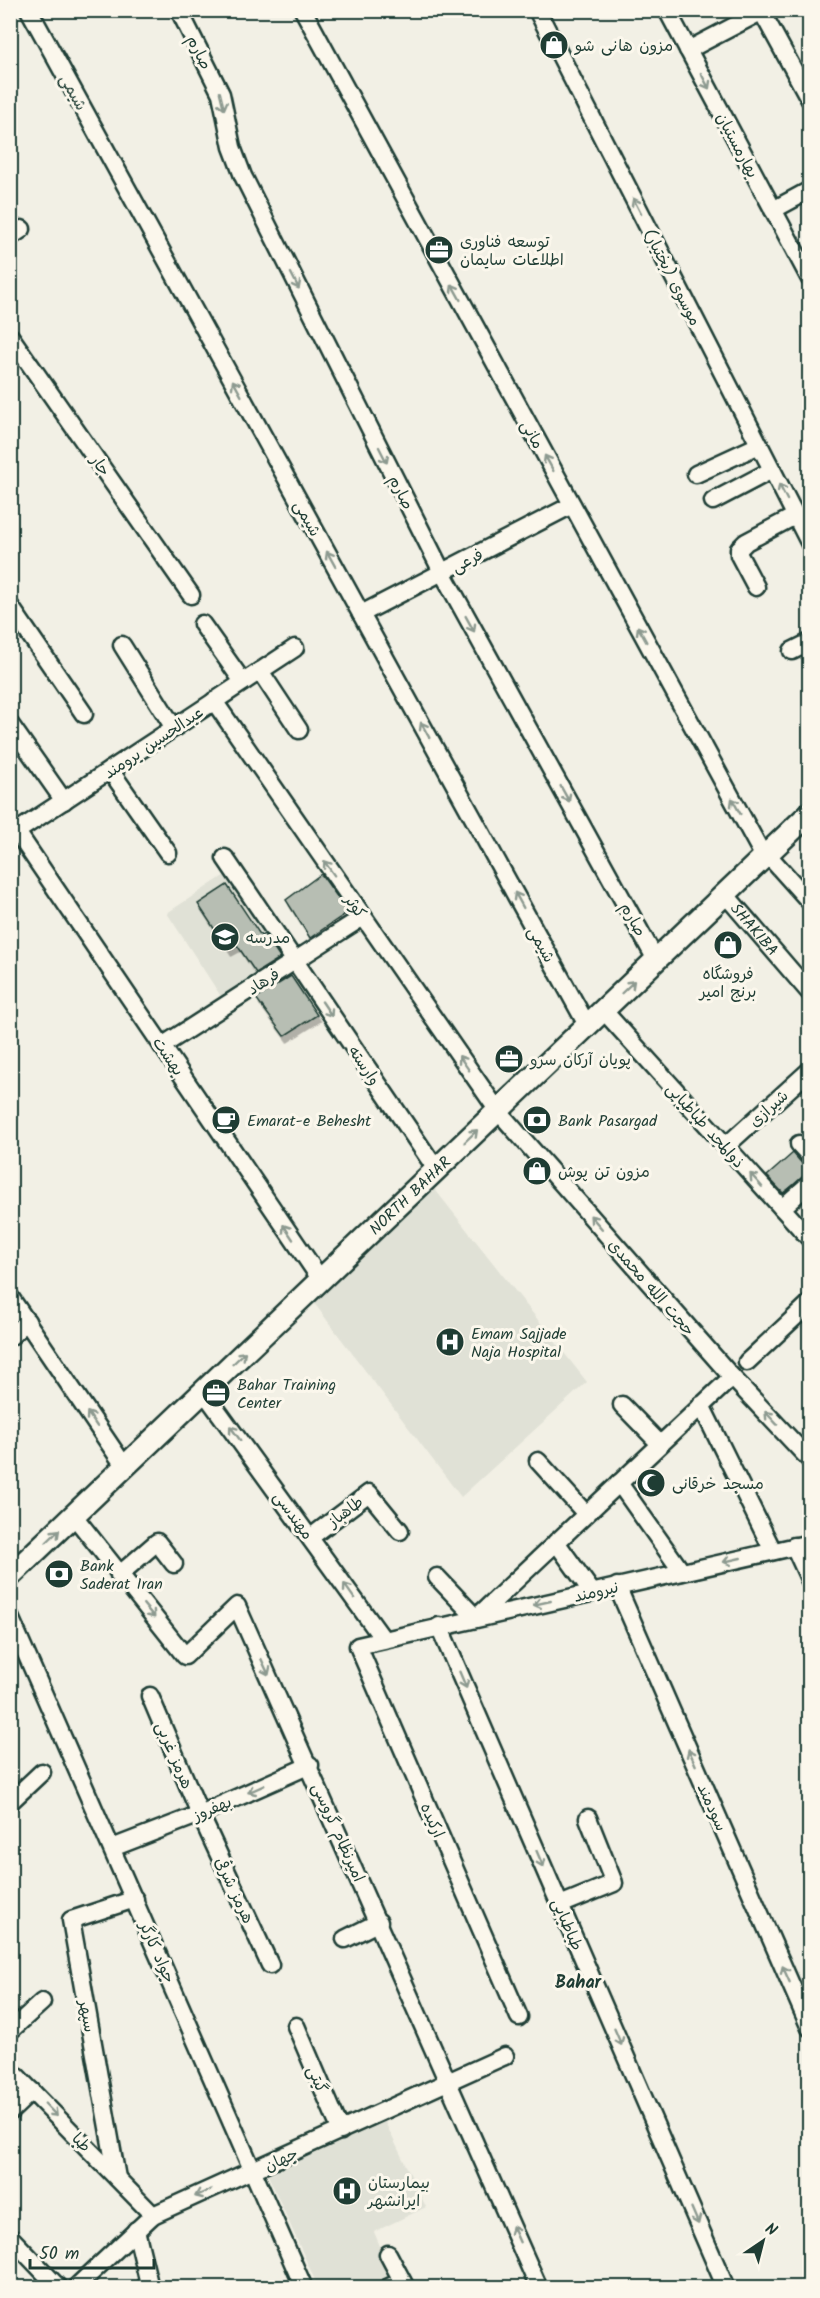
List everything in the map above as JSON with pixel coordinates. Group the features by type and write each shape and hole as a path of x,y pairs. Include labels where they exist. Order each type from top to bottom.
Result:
{"main road":[{"name":"NORTH BAHAR","path":"10,1576 810,813"}],"street":[{"name":"شیمی","path":"29,10 587,1025"},
{"name":"صارم","path":"179,10 221,94 232,147 243,176 442,572 656,960"},
{"name":"مانی","path":"303,10 765,855 810,902"},
{"name":"موسوی (بختیار)","path":"537,10 810,544"},
{"name":"بهارمستیان","path":"667,10 773,210 804,253 810,279"},
{"path":"688,50 757,14 766,16 810,100"},
{"path":"773,210 810,190"},
{"name":"جار","path":"10,336 191,595"},
{"path":"696,474 759,445"},
{"path":"713,501 771,470"},
{"name":"فرعی","path":"361,614 572,505"},
{"path":"756,587 739,555 739,549 746,542 795,516"},
{"path":"10,606 84,714"},
{"path":"202,624 243,682"},
{"path":"792,651 810,642"},
{"path":"122,645 174,728"},
{"name":"عبدالحسین برومند","path":"14,834 295,648"},
{"path":"260,671 298,730"},
{"name":"کوثر","path":"214,701 498,1111"},
{"path":"10,724 64,801"},
{"path":"110,770 168,853"},
{"name":"بهشت","path":"14,834 321,1280"},
{"name":"وارسته","path":"225,858 436,1169"},
{"name":"SHAKIBA","path":"725,894 810,993"},
{"name":"فرهاد","path":"162,1046 363,917"},
{"name":"ذوالمجد طباطبایی","path":"603,1010 810,1239"},
{"name":"شیرازی","path":"726,1146 810,1070"},
{"name":"حجت الله محمدی","path":"498,1111 732,1377 810,1460"},
{"path":"782,1208 810,1184"},
{"path":"10,1297 125,1467"},
{"path":"747,1362 810,1303"},
{"path":"10,1337 27,1321"},
{"path":"437,1577 476,1618 732,1377"},
{"name":"مهندسی","path":"204,1392 383,1639"},
{"path":"622,1405 660,1444"},
{"path":"701,1405 773,1551"},
{"path":"538,1461 586,1514"},
{"path":"619,1483 682,1572"},
{"name":"طاهباز","path":"311,1537 369,1493 400,1531"},
{"name":"امیرنظام گروسی","path":"74,1516 185,1656 237,1606 310,1765 539,2288"},
{"path":"119,1575 157,1542 174,1564"},
{"path":"556,1542 592,1592"},
{"path":"802,1545 810,1581"},
{"name":"نیرومند","path":"383,1639 802,1545"},
{"name":"سودمند","path":"617,1586 810,2028"},
{"name":"جواد کارگر","path":"10,1617 304,2288"},
{"name":"طباطبایی","path":"439,1626 726,2288"},
{"name":"ارکیده","path":"383,1639 358,1646 360,1652 519,2017"},
{"name":"هرمز غربی","path":"150,1696 200,1814"},
{"name":"بهفروز","path":"112,1848 200,1814 310,1765"},
{"path":"10,1802 42,1772"},
{"name":"هرمز شرقی","path":"200,1814 270,1965"},
{"path":"560,1905 613,1886 615,1881 588,1818"},
{"name":"سپهر","path":"117,2178 70,1920 135,1899"},
{"path":"345,1939 378,1922"},
{"path":"10,2031 42,2002"},
{"name":"گیتی","path":"296,2026 341,2131"},
{"name":"جهان","path":"75,2288 153,2215 506,2056"},
{"name":"طبا","path":"10,2068 153,2215"},
{"path":"10,2112 32,2091"},
{"path":"136,2230 150,2288"},
{"path":"10,2237 59,2288"},
{"path":"388,2254 399,2285"}],"shaded area":[{"name":"مدرسه","path":"225,875 283,961 222,998 167,913"},
{"name":"Emam Sajjade Naja Hospital","path":"433,1187 587,1382 461,1497 314,1303"},
{"name":"بیمارستان ایرانشهر","path":"385,2122 426,2207 374,2232 394,2279 373,2287 318,2287 268,2175"}],"building":[{"path":"321,874 348,912 310,938 286,900"},
{"path":"227,885 261,936 264,934 280,958 256,973 237,945 228,950 198,904"},
{"path":"291,976 317,1015 284,1036 256,998"},
{"path":"793,1153 810,1173 783,1193 767,1176"}],"place":[{"name":"مزون هانی شو","path":"554,45"},
{"name":"توسعه فناوری اطلاعات سایمان","path":"439,250"},
{"name":"مدرسه","path":"225,937"},
{"name":"فروشگاه برنج امیر","path":"728,945"},
{"name":"پویان آرکان سرو","path":"509,1059"},
{"name":"Emarat-e Behesht","path":"226,1120"},
{"name":"Bank Pasargad","path":"537,1120"},
{"name":"مزون تن پوش","path":"537,1171"},
{"name":"Emam Sajjade Naja Hospital","path":"450,1342"},
{"name":"Bahar Training Center","path":"216,1393"},
{"name":"مسجد خرقانی","path":"651,1483"},
{"name":"Bank Saderat Iran","path":"59,1574"},
{"name":"بیمارستان ایرانشهر","path":"347,2191"}],"district":[{"name":"Bahar","path":"578,1982"}]}
